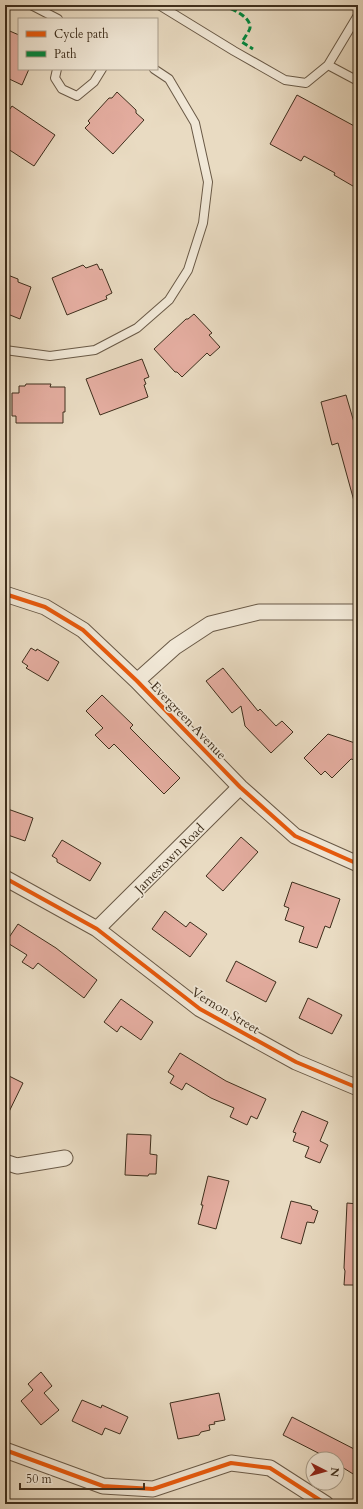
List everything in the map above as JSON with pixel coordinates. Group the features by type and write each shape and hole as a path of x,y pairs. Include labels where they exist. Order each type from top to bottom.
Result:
{"street":[{"name":"Evergreen Avenue","path":"5,594 45,607 83,630 137,681 240,787 295,836 358,864"},
{"path":"137,681 175,647 210,624 259,612 358,612"},
{"name":"Jamestown Road","path":"97,929 240,787"},
{"name":"Vernon Street","path":"5,878 97,929 200,1009 296,1062 358,1088"},
{"path":"5,1162 17,1166 64,1158"},
{"path":"5,1450 103,1486 153,1489 231,1463 270,1468 326,1504"}],"lane":[{"path":"32,5 56,18"},
{"path":"159,5 285,80 306,83 328,65 358,15"},
{"path":"328,65 358,81"},
{"path":"57,70 55,78 62,89 77,96 94,82 101,70"},
{"path":"5,350 50,356 95,350 137,328 169,300 188,270 203,223 208,182 195,123 169,79 156,70"}],"building":[{"path":"5,29 18,35 18,70 29,70 22,85 5,77"},
{"path":"117,92 144,120 113,154 85,128 90,123 88,121 109,98 112,98"},
{"path":"297,95 358,128 358,189 334,175 335,173 304,156 301,161 270,144"},
{"path":"12,106 55,135 34,166 5,147 5,116"},
{"path":"97,264 100,270 102,269 112,293 106,296 107,299 67,315 52,278 83,265 86,268"},
{"path":"5,274 18,279 18,282 31,287 20,319 5,313"},
{"path":"194,314 212,333 209,335 220,347 210,356 207,353 182,377 175,372 154,349 186,319"},
{"path":"142,359 149,377 144,379 146,384 144,385 148,397 100,415 86,379"},
{"path":"26,384 51,384 50,387 65,387 65,412 63,412 63,423 16,423 16,416 12,416 12,393 19,393 19,386 25,386"},
{"path":"346,395 358,436 358,500 354,501 338,443 332,445 321,402"},
{"path":"31,648 36,651 37,649 59,662 48,681 26,668 28,666 22,662"},
{"path":"223,668 258,711 260,709 276,726 282,721 293,732 271,753 245,726 241,706 232,713 206,681"},
{"path":"102,695 133,725 130,728 180,778 164,794 114,744 109,749 95,735 103,728 86,711"},
{"path":"328,734 358,744 358,761 351,759 332,778 325,771 321,775 304,758"},
{"path":"5,808 33,818 25,841 5,834"},
{"path":"241,837 258,852 223,891 206,876"},
{"path":"62,840 101,863 90,881 57,862 57,859 52,856"},
{"path":"292,882 340,899 330,928 325,926 317,948 299,942 304,927 285,920 289,908 284,906"},
{"path":"165,911 186,927 190,922 207,934 190,957 152,929"},
{"path":"18,924 56,948 97,980 84,998 38,963 33,969 22,962 27,955 6,942"},
{"path":"236,961 276,982 266,1002 226,981"},
{"path":"308,998 342,1015 332,1034 299,1018"},
{"path":"121,999 153,1022 141,1040 121,1026 117,1032 104,1022"},
{"path":"180,1053 226,1081 266,1099 257,1119 251,1116 247,1125 230,1117 234,1108 211,1098 186,1083 182,1090 170,1083 174,1076 168,1072"},
{"path":"5,1074 23,1083 5,1120"},
{"path":"302,1111 328,1122 320,1141 328,1145 320,1163 305,1157 309,1147 293,1141 296,1133 293,1132"},
{"path":"127,1134 151,1135 150,1154 157,1155 156,1174 149,1174 148,1176 125,1175"},
{"path":"208,1176 229,1181 216,1229 198,1224"},
{"path":"291,1201 311,1206 312,1209 318,1211 314,1223 307,1222 301,1244 281,1238"},
{"path":"347,1203 358,1204 358,1285 344,1285"},
{"path":"41,1372 52,1386 44,1393 59,1410 41,1425 21,1401 33,1390 28,1384"},
{"path":"219,1393 225,1420 214,1422 215,1424 209,1425 210,1430 201,1432 199,1435 178,1439 170,1403"},
{"path":"82,1400 101,1408 102,1405 128,1417 120,1434 105,1428 102,1435 72,1421"},
{"path":"292,1417 358,1451 358,1477 345,1469 345,1451 314,1451 283,1435"}],"marked path":[{"path":"223,5 240,14 247,20 250,28 242,42 253,49"}],"cycle path":[{"path":"5,594 45,607 83,630 137,681 240,787 295,836 358,864"},
{"path":"5,878 97,929 200,1009 296,1062 358,1088"},
{"path":"5,1450 103,1486 153,1489 231,1463 270,1468 326,1504"}]}
